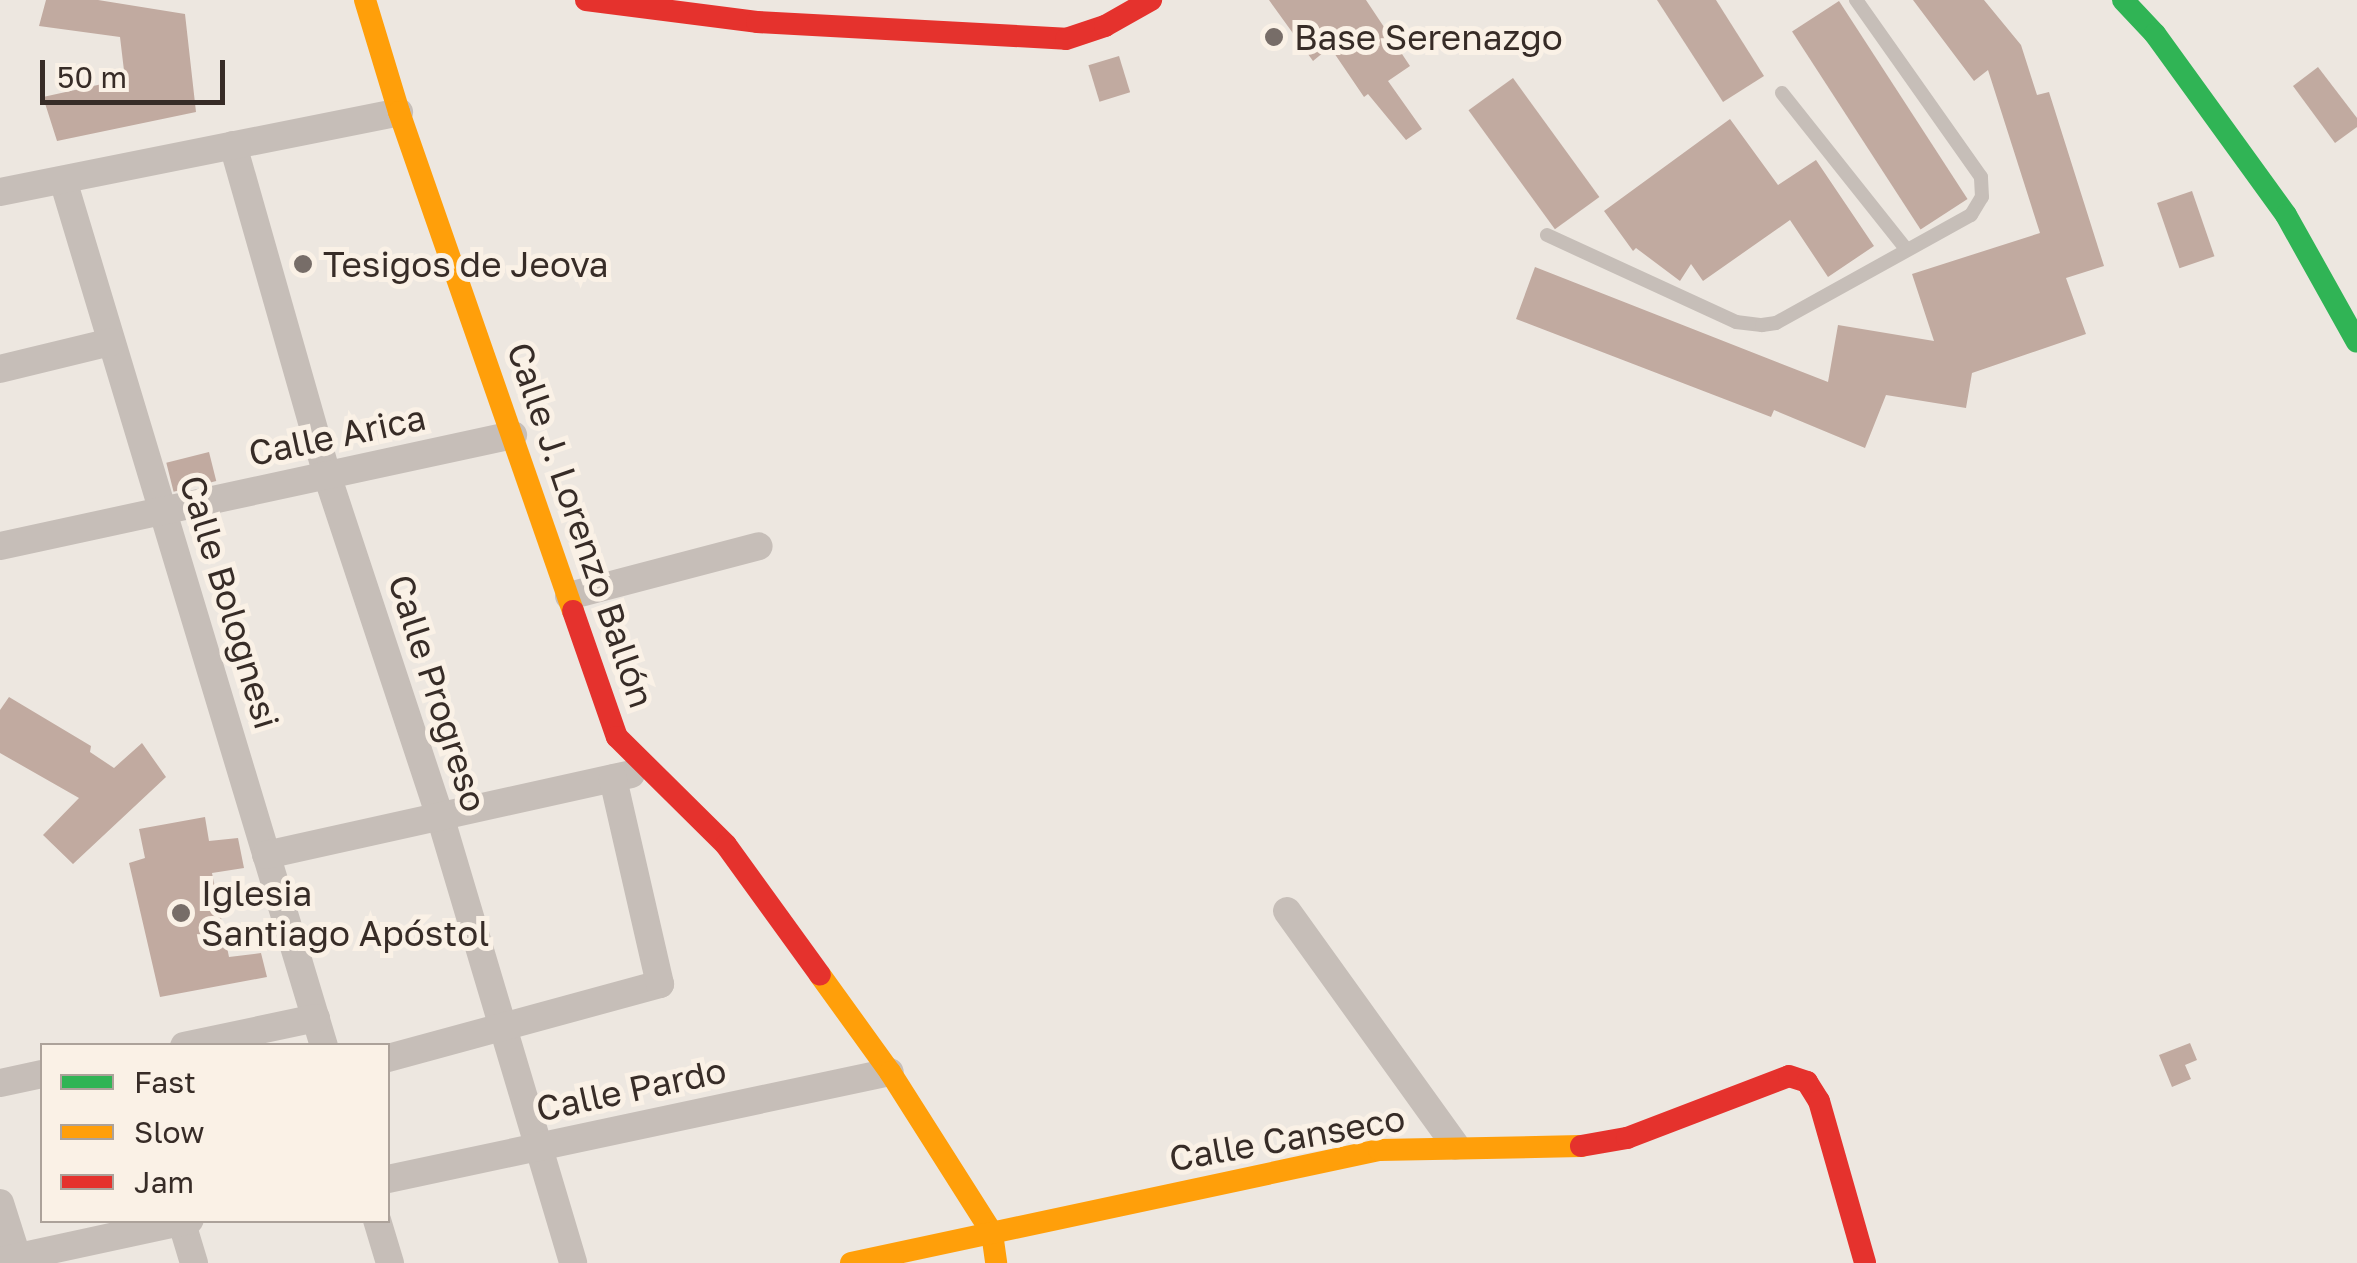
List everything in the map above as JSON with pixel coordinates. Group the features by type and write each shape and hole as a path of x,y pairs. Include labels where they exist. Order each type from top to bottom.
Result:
{"street":[{"name":"Calle J. Lorenzo Ballón","path":"365,0 399,112 617,737 726,845 890,1072 992,1233 996,1263"},
{"path":"586,0 757,22 1050,40 1066,40 1105,26 1151,0"},
{"path":"2123,0 2155,34 2286,215 2357,342"},
{"path":"0,192 399,112"},
{"name":"Calle Progreso","path":"233,146 327,475 440,816 574,1263"},
{"name":"Calle Bolognesi","path":"63,180 320,1032"},
{"path":"0,369 110,342"},
{"name":"Calle Arica","path":"0,546 514,435"},
{"path":"569,596 759,546"},
{"path":"266,855 650,770"},
{"path":"390,1057 660,984 613,778"},
{"path":"1287,912 1456,1146"},
{"path":"213,1043 320,1032"},
{"name":"Calle Pardo","path":"390,1178 890,1072"},
{"path":"0,1083 40,1074"},
{"name":"Calle Canseco","path":"851,1263 1379,1150 1583,1146 1627,1138 1790,1076 1807,1082 1819,1101 1865,1263"},
{"path":"0,1203 12,1260 175,1223"},
{"path":"184,1223 194,1263"},
{"path":"378,1223 390,1263"}],"lane":[{"path":"1547,235 1748,325 1776,323 1971,214 1978,206 1983,187 1975,169 1856,0"},
{"path":"1782,93 1906,250"}],"building":[{"path":"46,0 98,0 185,14 196,112 57,141 43,97 125,79 120,37 39,26"},
{"path":"1269,0 1366,0 1410,66 1388,81 1422,129 1406,140 1368,94 1364,97 1330,47 1313,61"},
{"path":"1657,0 1716,0 1764,76 1723,102"},
{"path":"1913,0 1984,0 2021,45 2037,95 2049,92 2104,266 2066,278 2086,334 1972,373 1966,408 1886,395 1865,448 1774,410 1771,417 1516,319 1535,267 1828,382 1838,325 1934,341 1912,274 2040,233 1988,70 1974,81"},
{"path":"1839,1 1968,199 1921,229 1792,31"},
{"path":"1119,56 1130,92 1100,102 1088,65"},
{"path":"2318,67 2357,118 2357,127 2335,143 2293,86"},
{"path":"1513,78 1599,197 1555,229 1469,110"},
{"path":"1730,119 1778,185 1816,160 1874,246 1828,277 1790,220 1703,281 1691,264 1680,281 1636,248 1633,251 1604,211"},
{"path":"2192,191 2214,256 2179,268 2157,203"},
{"path":"209,452 216,481 174,492 166,463"},
{"path":"9,697 91,746 90,752 114,768 142,743 166,777 73,864 43,835 79,798 0,753 0,710"},
{"name":"Iglesia Santiago Apóstol","path":"205,817 209,841 238,838 244,868 212,873 229,957 261,953 267,977 160,997 129,863 145,858 139,829"},
{"path":"2190,1043 2197,1060 2185,1065 2191,1079 2172,1087 2159,1055"}],"traffic: fast":[{"path":"2123,0 2155,34 2286,215 2357,342"}],"traffic: slow":[{"path":"365,0 399,112 573,611"},
{"path":"820,975 890,1072 992,1233 996,1263"},
{"path":"851,1263 1379,1150 1581,1146"}],"traffic: jam":[{"path":"586,0 757,22 1066,39 1105,26 1151,0"},
{"path":"573,611 617,737 726,845 820,975"},
{"path":"1581,1146 1627,1138 1789,1076 1807,1082 1819,1101 1865,1263"}],"place":[{"name":"Base Serenazgo","path":"1274,37"},
{"name":"Tesigos de Jeova","path":"303,264"},
{"name":"Iglesia Santiago Apóstol","path":"181,913"}]}
